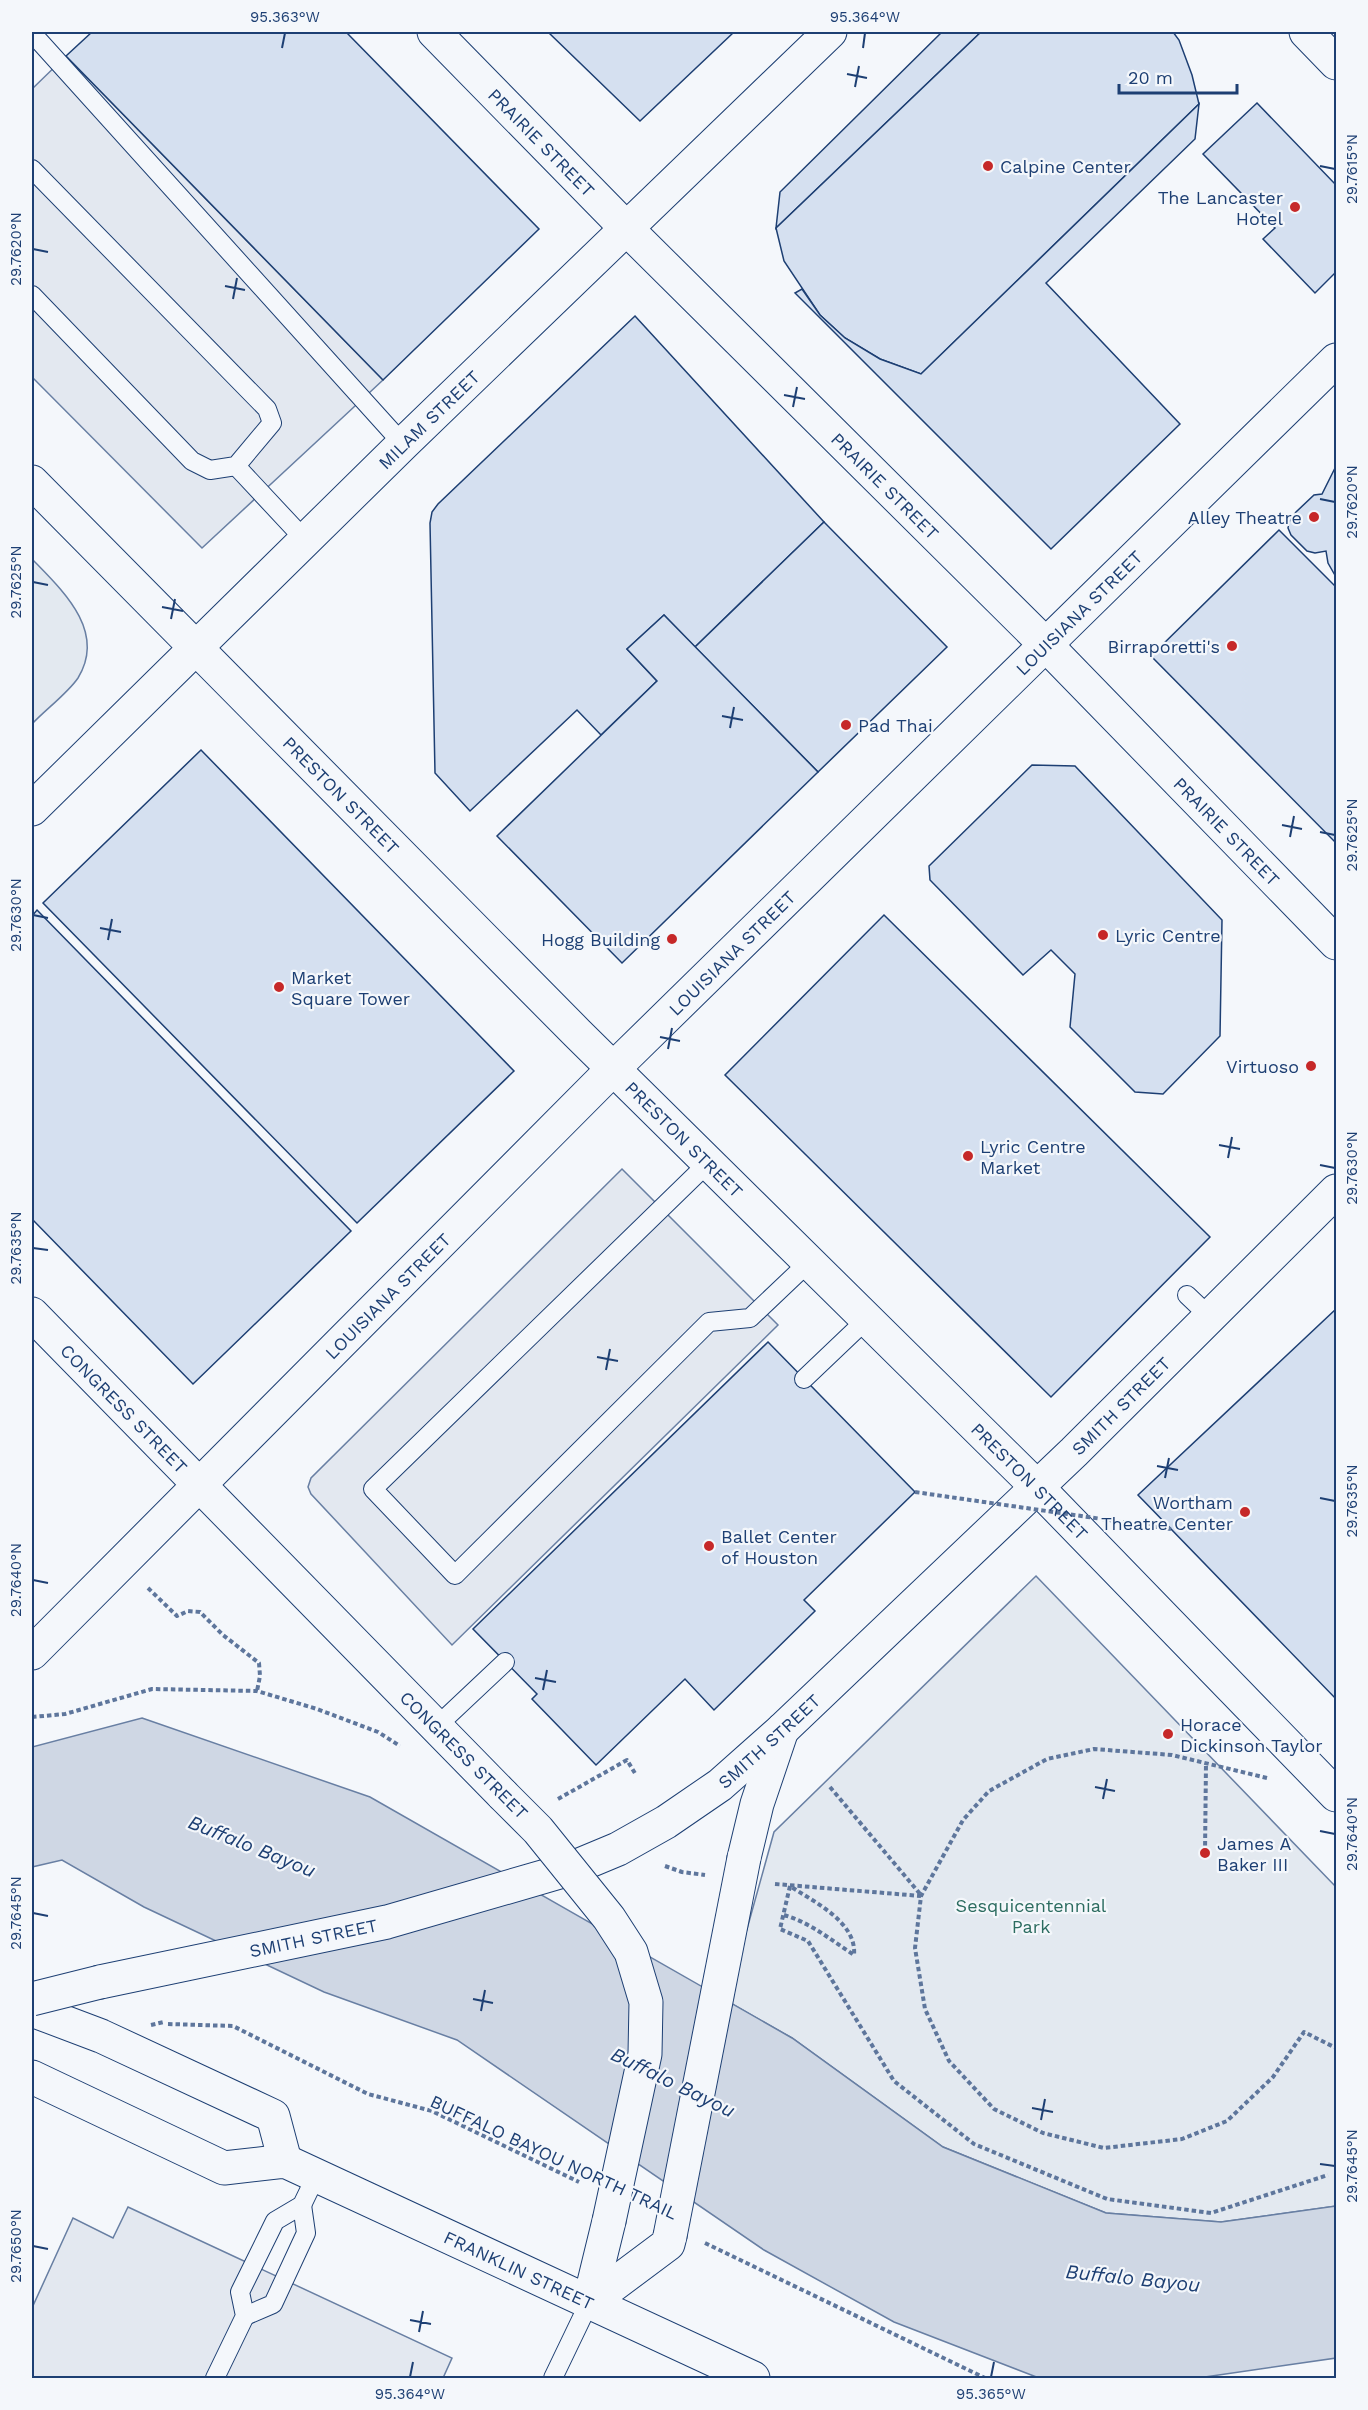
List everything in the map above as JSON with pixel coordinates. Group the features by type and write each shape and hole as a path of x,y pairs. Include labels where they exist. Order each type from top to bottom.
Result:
{"main road":[{"name":"PRAIRIE STREET","path":"434,32 627,229 1046,645 1336,943"},
{"name":"MILAM STREET","path":"32,809 403,444 830,32"},
{"path":"1305,32 1336,63"},
{"name":"LOUISIANA STREET","path":"35,1649 613,1069 1336,360"},
{"name":"PRESTON STREET","path":"32,482 613,1069 1036,1487 1336,1795"},
{"name":"SMITH STREET","path":"32,1999 91,1984 387,1922 570,1869 618,1849 666,1822 720,1785 782,1730 1036,1487 1198,1306 1336,1191"},
{"name":"CONGRESS STREET","path":"32,1314 197,1485 538,1830 609,1918 631,1952 646,2002 645,2054 589,2303"},
{"path":"589,2303 668,2244 744,1858 757,1804 782,1730"},
{"path":"32,2010 101,2036 273,2116 285,2161 224,2168 41,2081"},
{"name":"FRANKLIN STREET","path":"285,2161 753,2379"}],"lane":[{"path":"32,33 403,444"},
{"path":"32,169 267,409 272,423 236,466 210,470 192,461 32,295"},
{"path":"236,466 306,541"},
{"path":"708,1163 373,1490 455,1575 710,1323 750,1318 809,1262"},
{"path":"804,1379 867,1319"},
{"path":"436,1727 505,1662"},
{"path":"215,2379 245,2316 240,2292 275,2221 302,2205 316,2176"},
{"path":"245,2316 273,2304 306,2234 302,2205"},
{"path":"553,2379 589,2303"}],"path":[{"path":"915,1492 1171,1529"},
{"path":"177,1616 188,1611 200,1612 223,1635 259,1663 260,1676 257,1691"},
{"path":"32,1718 65,1714 152,1689 257,1691 317,1709 378,1732 407,1750"},
{"path":"1268,1778 1172,1755 1094,1749 1047,1759 989,1791 963,1820 921,1896 915,1948 925,2010 949,2061 994,2109 1043,2133 1104,2148 1182,2139 1227,2121 1273,2077 1304,2032 1336,2049"},
{"path":"548,1804 627,1760 636,1775"},
{"path":"1204,1853 1206,1763"},
{"path":"830,1787 921,1896"},
{"path":"770,1883 921,1896"},
{"path":"790,1886 780,1929 808,1941 894,2081 974,2144 1107,2199 1211,2213 1328,2175"},
{"path":"784,1915 822,1932 854,1955 855,1944 846,1928 790,1886"},
{"name":"BUFFALO BAYOU NORTH TRAIL","path":"155,2020 166,2024 234,2026 368,2094 432,2111 586,2186"},
{"path":"151,2025 164,2022"},
{"path":"705,2243 985,2379"}],"green space":[{"path":"32,559 56,584 77,612 84,628 87,644 86,661 78,678 32,724"},
{"name":"Sesquicentennial Park","path":"1036,1576 1336,1887 1336,2206 1221,2222 1106,2213 943,2147 792,2038 727,2001 774,1832"}],"shaded area":[{"path":"66,56 383,380 202,548 32,377 32,89"},
{"path":"622,1169 778,1325 452,1645 311,1494 308,1487 311,1478"},
{"path":"128,2207 452,2358 443,2378 32,2378 32,2308 73,2218 113,2238"}],"water":[{"name":"Buffalo Bayou","path":"142,1718 370,1797 792,2038 943,2147 1106,2213 1221,2222 1336,2206 1336,2358 1198,2378 1039,2378 894,2322 764,2250 457,2040 324,1992 144,1907 62,1860 32,1867 32,1747"}],"building":[{"path":"92,32 346,32 539,229 383,380 66,56"},
{"path":"548,32 734,32 640,121"},
{"path":"942,32 981,32 776,228 780,192"},
{"name":"Calpine Center","path":"981,32 1173,32 1179,40 1192,75 1199,104 921,374 880,359 845,338 820,315 784,261 776,228"},
{"name":"The Lancaster Hotel","path":"1257,103 1336,185 1336,272 1315,293 1263,239 1275,228 1203,154"},
{"path":"1199,104 1195,139 1046,283 1180,424 1051,549 795,293 802,289 820,315 845,338 880,359 921,374"},
{"path":"635,316 824,522 695,647 664,615 627,649 657,681 601,735 577,710 470,811 435,773 430,523 432,512"},
{"name":"Alley Theatre","path":"1336,466 1336,577 1328,563 1326,551 1315,553 1307,551 1291,535 1288,528 1296,512 1314,495 1322,494"},
{"path":"824,522 947,647 818,772 695,647"},
{"path":"1279,530 1336,587 1336,843 1151,656"},
{"path":"664,615 818,772 622,963 497,836 657,681 627,649"},
{"name":"Market Square Tower","path":"201,750 514,1071 357,1223 43,903"},
{"name":"Lyric Centre","path":"1032,765 1075,766 1222,920 1220,1036 1163,1094 1135,1092 1070,1027 1075,974 1051,950 1023,975 930,880 929,866"},
{"path":"37,910 351,1231 193,1384 32,1219 32,916"},
{"name":"Lyric Centre Market","path":"884,915 1210,1237 1051,1397 725,1075"},
{"name":"Wortham Theatre Center","path":"1336,1309 1336,1699 1138,1495"},
{"name":"Ballet Center of Houston","path":"768,1342 915,1492 804,1600 815,1611 714,1710 685,1679 596,1765 532,1699 537,1694 473,1629"}],"place":[{"name":"Calpine Center","path":"988,166"},
{"name":"The Lancaster Hotel","path":"1295,207"},
{"name":"Alley Theatre","path":"1314,517"},
{"name":"Birraporetti's","path":"1232,646"},
{"name":"Pad Thai","path":"846,725"},
{"name":"Lyric Centre","path":"1103,935"},
{"name":"Hogg Building","path":"672,939"},
{"name":"Market Square Tower","path":"279,987"},
{"name":"Virtuoso","path":"1311,1066"},
{"name":"Lyric Centre Market","path":"968,1156"},
{"name":"Wortham Theatre Center","path":"1245,1512"},
{"name":"Ballet Center of Houston","path":"709,1546"},
{"name":"Horace Dickinson Taylor","path":"1168,1734"},
{"name":"James A Baker III","path":"1205,1853"}]}
